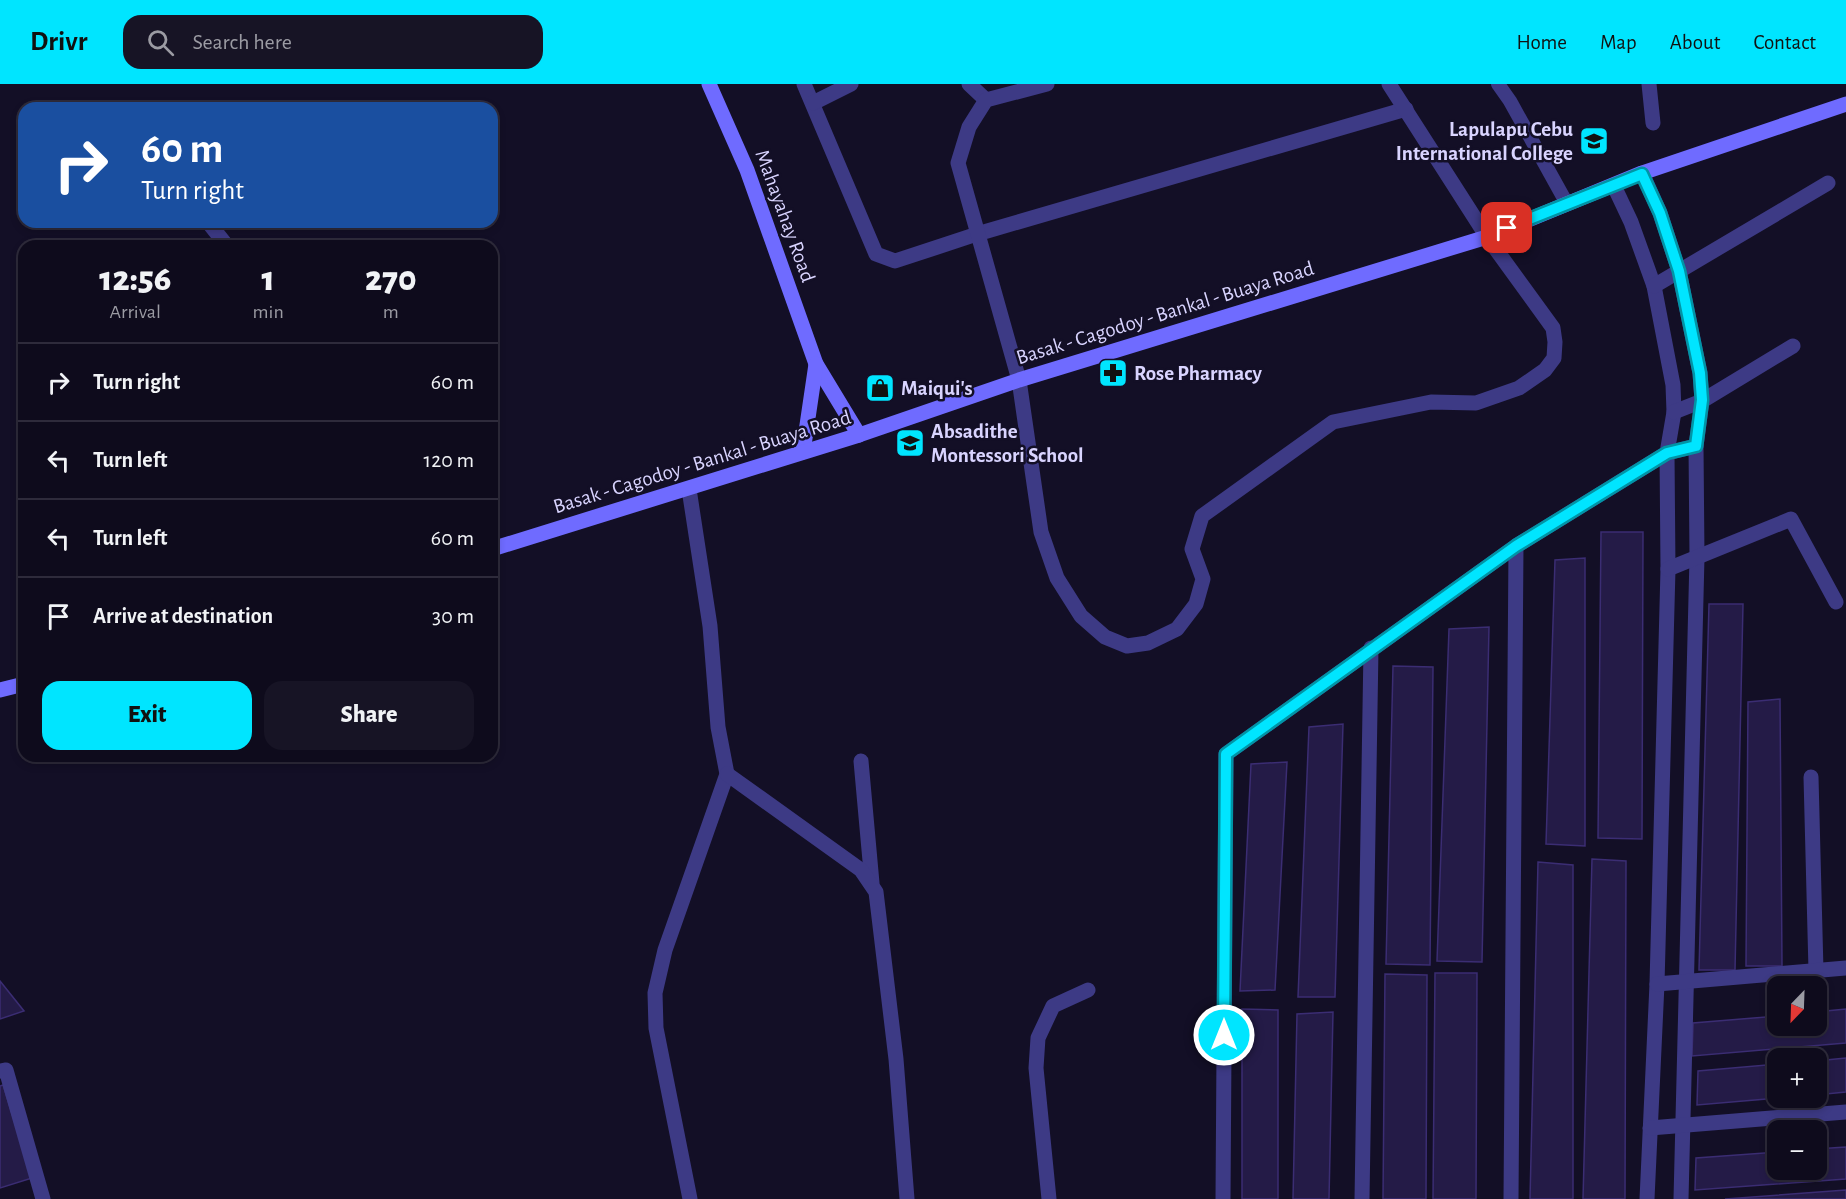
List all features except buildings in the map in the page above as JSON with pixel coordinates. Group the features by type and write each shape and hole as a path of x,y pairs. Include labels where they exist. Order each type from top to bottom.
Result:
{"street":[{"name":"Mahayahay Road","path":"709,84 747,170 816,364 859,435"},
{"path":"804,84 876,254 895,261 976,234 1406,109"},
{"path":"813,103 851,84"},
{"path":"969,84 986,100"},
{"path":"1047,84 986,100 969,127 958,163 1018,380 1041,532 1057,578 1081,616 1105,637 1126,646 1148,643 1177,628 1196,604 1203,579 1192,549 1202,516 1333,422 1431,402 1476,402 1519,388 1545,370 1554,358 1556,342 1553,328 1487,237 1389,84"},
{"path":"1649,84 1653,123"},
{"name":"Basak - Cagodoy - Bankal - Buaya Road","path":"498,547 859,435 1018,380 1487,237 1566,202 1846,104"},
{"path":"1642,174 1660,213 1679,271 1700,373 1702,400 1696,446 1697,557 1681,1199"},
{"path":"1654,286 1828,183"},
{"path":"1614,186 1631,222 1654,286 1673,385 1674,412 1667,453 1668,569 1657,984 1647,1199"},
{"path":"213,228 222,240"},
{"path":"1674,412 1702,400 1793,346"},
{"name":"Mahayahay Road","path":"803,452 816,364"},
{"path":"1223,1199 1226,754 1516,546 1667,453 1696,446"},
{"path":"689,489 710,626 718,727 727,774 665,950 655,993 656,1028 690,1199"},
{"path":"1668,569 1791,519 1836,602"},
{"path":"1511,1199 1516,546"},
{"path":"1362,1199 1371,648"},
{"path":"0,690 18,686"},
{"path":"861,761 872,883 878,900 895,1048 907,1199"},
{"path":"727,774 861,870 872,883"},
{"path":"1811,777 1816,971"},
{"path":"1657,984 1846,968"},
{"path":"1049,1199 1036,1068 1038,1038 1053,1006 1088,990"},
{"path":"0,1071 6,1070 43,1199"},
{"path":"1650,1128 1846,1112"}],"lane":[{"path":"1498,84 1510,101 1566,202"}],"place":[{"name":"Lapulapu Cebu International College","path":"1594,141"},
{"name":"Rose Pharmacy","path":"1113,373"},
{"name":"Maiqui's","path":"880,388"},
{"name":"Absadithe Montessori School","path":"910,443"}],"route":[{"path":"1224,1035 1226,754 1516,546 1667,453 1696,446 1702,400 1700,373 1679,271 1660,213 1642,174 1566,202 1507,228"}]}
